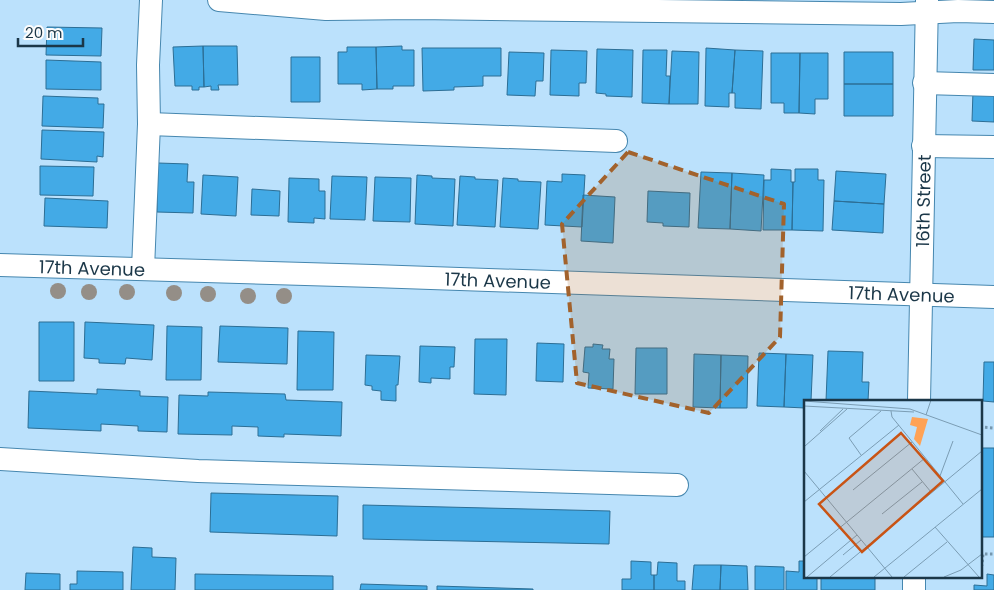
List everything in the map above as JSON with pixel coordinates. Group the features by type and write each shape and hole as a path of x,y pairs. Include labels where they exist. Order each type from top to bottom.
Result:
{"street":[{"path":"144,269 151,0"},
{"path":"219,0 326,9 416,8 901,14 926,6 958,11 994,12"},
{"name":"16th Street","path":"919,400 926,6"},
{"path":"924,83 994,85"},
{"path":"149,124 616,141"},
{"path":"923,146 994,146"},
{"name":"17th Avenue","path":"0,265 994,297"},
{"path":"0,460 208,472 677,485"}],"path":[{"path":"982,565 983,554 994,554"}],"highlighted area":[{"path":"628,152 784,204 780,337 709,413 577,383 562,224"}],"building":[{"path":"47,27 102,28 101,56 46,55"},
{"path":"974,39 994,40 994,70 973,70"},
{"path":"203,46 237,46 238,85 218,85 219,90 211,90 211,86 204,87"},
{"path":"203,46 204,87 199,87 199,90 192,90 192,86 175,86 173,47"},
{"path":"402,46 402,50 414,50 414,86 393,86 393,89 377,89 376,47"},
{"path":"347,47 376,47 377,89 362,90 362,84 338,84 338,52 347,52"},
{"path":"422,48 501,48 501,76 483,76 483,86 454,87 454,90 423,91"},
{"path":"706,48 735,50 732,93 729,93 729,107 705,106"},
{"path":"597,49 633,50 632,97 606,96 606,94 596,93"},
{"path":"551,50 587,51 586,83 579,83 579,96 550,95"},
{"path":"643,50 667,50 666,76 670,76 669,104 642,103"},
{"path":"735,50 763,51 761,109 735,108 735,93 732,93"},
{"path":"672,51 699,52 698,104 669,104"},
{"path":"509,52 544,53 543,81 536,81 535,96 507,95"},
{"path":"844,52 893,52 893,84 844,84"},
{"path":"771,53 800,53 799,113 784,113 784,103 771,103"},
{"path":"800,53 828,53 828,99 815,99 815,114 799,113"},
{"path":"291,57 320,57 320,102 291,102"},
{"path":"46,60 101,62 101,90 46,89"},
{"path":"844,84 893,84 893,116 844,116"},
{"path":"973,91 994,92 994,122 972,121"},
{"path":"43,96 98,98 98,104 104,104 103,128 42,126"},
{"path":"42,130 104,132 103,157 97,156 97,162 41,159"},
{"path":"158,163 188,164 187,182 194,182 193,213 157,212"},
{"path":"40,166 94,167 93,196 40,195"},
{"path":"771,169 791,170 791,182 793,182 792,230 763,230 764,180 771,180"},
{"path":"795,169 818,169 818,180 824,180 823,231 792,230"},
{"path":"836,171 886,174 884,204 834,201"},
{"path":"701,172 732,173 730,229 698,228"},
{"path":"732,173 764,175 761,231 730,229"},
{"path":"562,174 585,175 582,227 545,225 547,181 562,182"},
{"path":"203,175 238,177 236,216 201,214"},
{"path":"417,175 455,179 453,226 415,224"},
{"path":"332,176 367,177 365,220 330,219"},
{"path":"460,176 498,180 495,227 457,225"},
{"path":"375,177 411,178 410,222 373,221"},
{"path":"289,178 319,179 319,191 325,191 325,219 314,218 314,223 288,222"},
{"path":"503,178 541,182 538,229 500,227"},
{"path":"252,189 280,191 279,216 251,215"},
{"path":"648,191 690,193 689,227 663,226 663,223 647,222"},
{"path":"583,195 615,197 613,243 581,241"},
{"path":"45,198 108,201 107,228 44,226"},
{"path":"834,201 884,204 883,233 832,230"},
{"path":"39,322 74,322 74,381 39,381"},
{"path":"85,322 154,325 152,360 126,358 125,364 99,363 99,359 84,358"},
{"path":"167,326 202,327 201,380 166,380"},
{"path":"220,326 288,328 287,364 218,362"},
{"path":"298,331 334,332 333,390 297,390"},
{"path":"475,339 507,339 506,395 474,394"},
{"path":"537,343 564,344 563,382 536,381"},
{"path":"593,344 603,345 602,349 610,349 609,359 614,359 613,389 588,388 589,373 583,372 585,347 593,347"},
{"path":"420,346 455,347 454,367 450,367 450,379 431,378 431,383 419,382"},
{"path":"636,348 667,348 667,394 635,394"},
{"path":"828,351 863,352 862,382 869,382 868,400 826,400"},
{"path":"759,353 786,354 784,407 757,406"},
{"path":"694,354 721,355 720,408 693,407"},
{"path":"786,354 813,355 811,400 804,400 804,408 784,407"},
{"path":"366,355 400,356 396,401 381,400 381,391 372,390 372,386 365,385"},
{"path":"721,355 748,356 747,408 720,408"},
{"path":"984,362 994,362 994,402 983,401"},
{"path":"97,389 140,391 140,396 168,397 167,432 138,431 138,426 101,424 101,431 28,428 29,391 97,394"},
{"path":"208,392 285,394 286,400 342,402 341,436 284,434 284,437 258,436 258,427 232,426 232,435 178,434 179,395 208,396"},
{"path":"982,448 994,448 994,537 982,537"},
{"path":"211,493 338,496 337,536 210,532"},
{"path":"363,505 610,511 609,544 363,539"},
{"path":"133,547 152,548 152,557 176,558 175,590 131,590"},
{"path":"631,561 651,562 651,575 654,575 654,590 622,590 622,579 631,579"},
{"path":"799,561 804,561 804,578 817,578 817,590 786,590 786,571 799,572"},
{"path":"658,562 677,563 677,581 685,581 685,590 654,590 654,575 657,575"},
{"path":"694,565 721,565 720,590 692,590"},
{"path":"721,565 747,566 748,590 720,590"},
{"path":"755,566 784,567 784,590 755,590"},
{"path":"77,571 123,572 123,590 70,590 70,584 77,584"},
{"path":"26,573 60,574 60,590 25,590"},
{"path":"195,574 333,576 333,590 195,590"},
{"path":"987,574 994,575 994,590 974,590 974,585 987,586"},
{"path":"821,578 875,578 875,590 821,590"},
{"path":"361,584 427,586 427,590 360,590"},
{"path":"437,586 533,589 533,590 437,590"}]}
